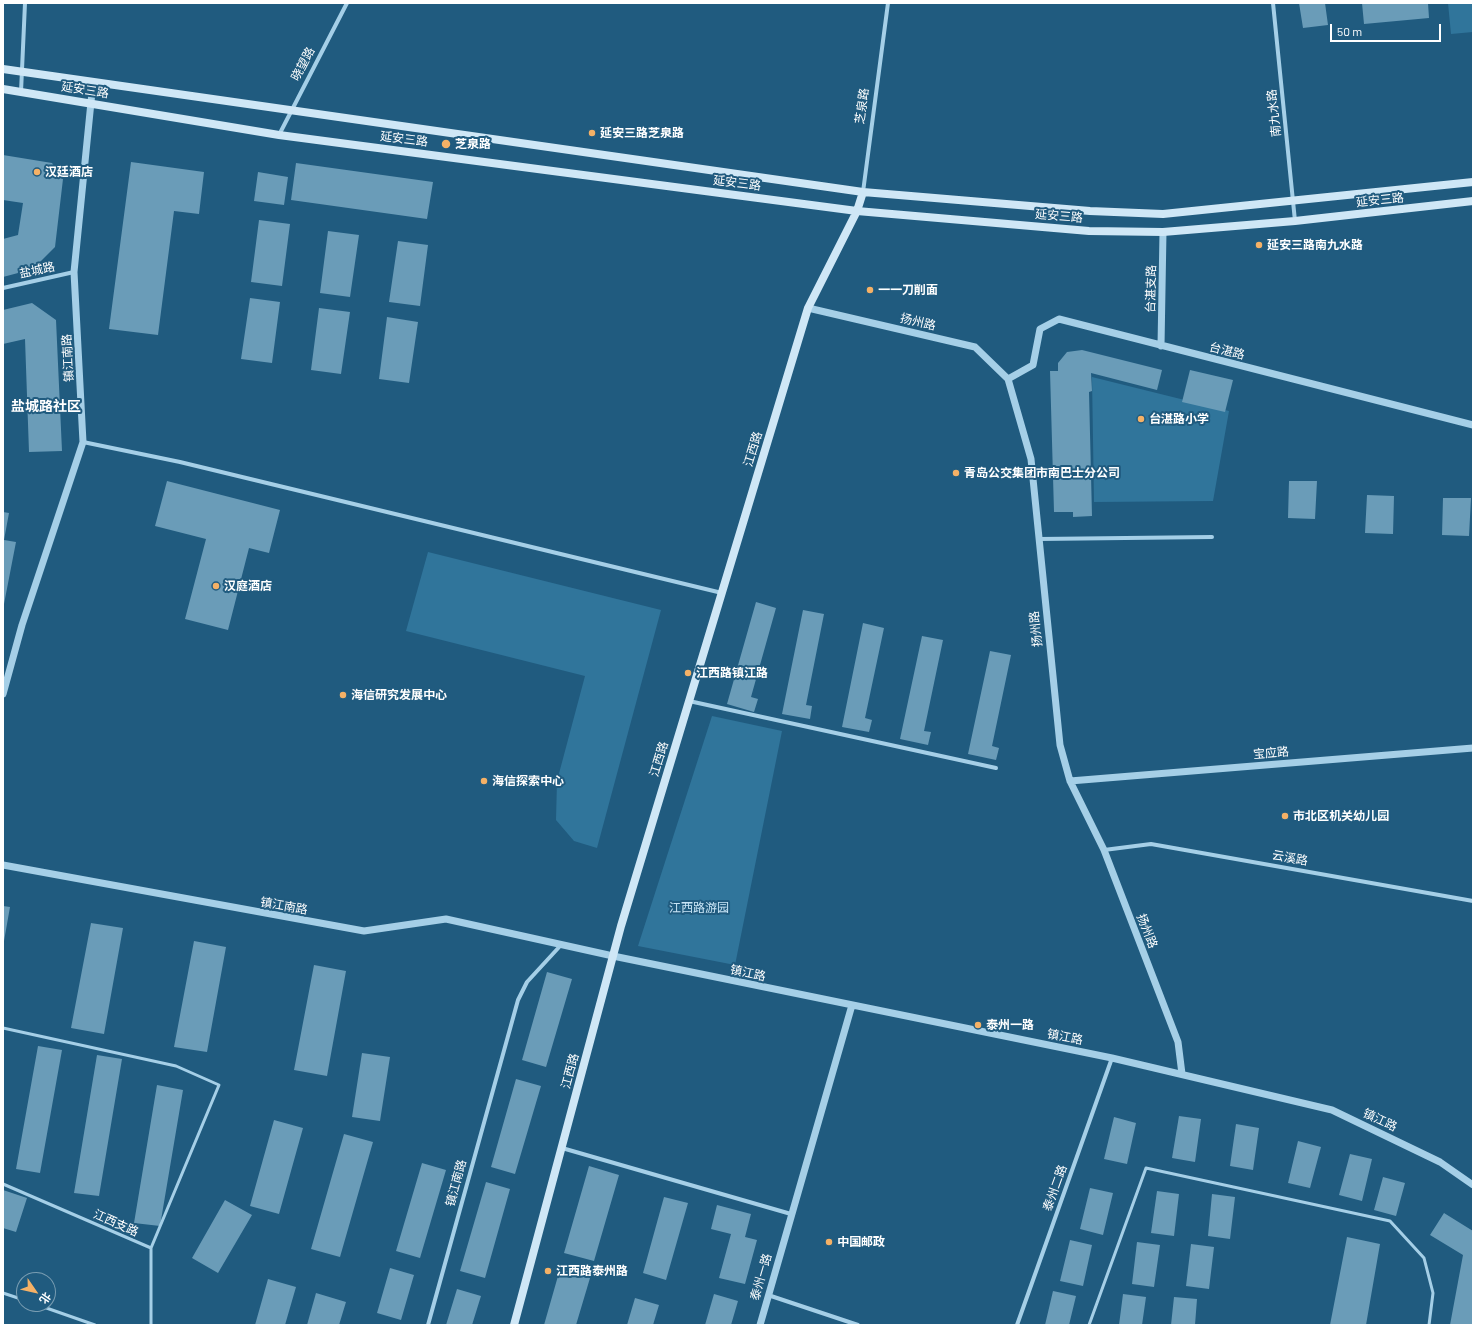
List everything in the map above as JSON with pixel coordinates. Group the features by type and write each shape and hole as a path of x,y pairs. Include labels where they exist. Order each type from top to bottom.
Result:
{"main road":[{"name":"延安三路","path":"3,69 863,192 1090,211 1163,214 1473,182"},
{"name":"延安三路","path":"3,89 279,135 857,211 1090,230 1163,232 1294,221 1473,201"},
{"name":"芝泉路","path":"857,211 863,192"},
{"name":"江西路","path":"514,1325 613,956 808,308 857,211"}],"street":[{"path":"22,92 25,3"},
{"name":"晓望路","path":"279,135 290,111 347,3"},
{"name":"芝泉路","path":"863,192 888,3"},
{"name":"南九水路","path":"1273,3 1294,221"},
{"name":"镇江南路","path":"3,694 22,625 83,442 74,272 93,82"},
{"name":"台湛支路","path":"1161,346 1163,232"},
{"name":"盐城路","path":"3,288 74,272"},
{"name":"扬州路","path":"808,308 975,347 1008,379 1031,459 1060,745 1070,781 1104,850 1178,1042 1182,1074"},
{"name":"台湛路","path":"1008,379 1033,365 1040,329 1059,319 1473,425"},
{"path":"83,442 180,462 722,593"},
{"path":"1038,539 1212,537"},
{"path":"689,700 996,768"},
{"name":"宝应路","path":"1070,781 1473,748"},
{"name":"云溪路","path":"1104,850 1151,844 1473,901"},
{"name":"镇江南路","path":"3,865 364,931 446,919 613,956"},
{"name":"镇江南路","path":"428,1325 518,1000 527,982 561,945"},
{"name":"镇江路","path":"613,956 1112,1058 1332,1110 1440,1162 1473,1185"},
{"name":"泰州一路","path":"760,1325 767,1295 852,1005"},
{"name":"泰州二路","path":"1017,1325 1112,1058"},
{"path":"562,1148 791,1214"},
{"path":"767,1295 858,1325"}],"lane":[{"path":"3,1028 176,1066 219,1085 151,1248 151,1325"},
{"path":"1089,1325 1146,1168 1390,1221 1424,1258 1433,1293 1429,1325"},
{"name":"江西支路","path":"3,1184 151,1248"},
{"path":"3,1293 16,1297"},
{"path":"56,1311 95,1325"}],"green space":[{"path":"1448,3 1473,3 1473,32 1451,34"},
{"path":"1092,377 1229,411 1213,501 1094,502"},
{"path":"428,552 661,610 597,848 574,841 556,820 557,781 585,676 406,631"},
{"name":"江西路游园","path":"712,716 782,731 735,965 638,946"}],"building":[{"path":"1299,3 1325,3 1328,25 1303,28"},
{"path":"1362,3 1428,3 1429,18 1364,24"},
{"path":"3,155 52,163 63,179 55,247 33,269 3,277 3,239 18,235 23,203 3,200"},
{"path":"131,162 204,172 199,214 174,211 158,335 109,329"},
{"path":"296,163 433,182 427,219 291,200"},
{"path":"258,172 288,177 284,205 254,201"},
{"path":"259,220 290,224 282,286 251,282"},
{"path":"328,231 359,235 350,297 320,293"},
{"path":"398,241 428,245 420,306 389,302"},
{"path":"250,298 280,302 272,363 241,359"},
{"path":"32,303 56,320 62,451 29,452 25,339 3,344 3,310"},
{"path":"319,308 350,312 341,374 311,370"},
{"path":"387,317 418,322 409,383 379,379"},
{"path":"1082,350 1162,370 1157,390 1091,373 1092,391 1089,392 1092,516 1073,517 1073,512 1054,512 1050,371 1058,371 1058,363 1067,352"},
{"path":"1190,370 1233,380 1225,412 1182,402"},
{"name":"汉庭酒店","path":"167,481 280,510 269,553 249,548 228,630 185,619 206,539 155,526"},
{"path":"1289,481 1317,481 1315,519 1288,518"},
{"path":"1367,495 1394,496 1393,534 1365,533"},
{"path":"1443,498 1471,498 1469,536 1442,535"},
{"path":"3,512 9,513 4,540 16,542 4,604"},
{"path":"756,602 776,608 751,697 758,699 754,712 727,704"},
{"path":"803,610 824,614 806,705 812,706 810,719 782,714"},
{"path":"863,623 884,628 865,718 872,720 869,732 842,727"},
{"path":"922,636 943,640 924,731 931,732 928,745 900,739"},
{"path":"990,651 1011,655 992,746 999,748 996,760 968,754"},
{"path":"3,906 10,907 4,941 3,941"},
{"path":"91,923 123,928 104,1034 71,1028"},
{"path":"194,941 226,947 207,1052 174,1047"},
{"path":"314,965 346,971 327,1076 294,1070"},
{"path":"547,972 572,979 546,1067 522,1060"},
{"path":"38,1046 62,1050 40,1173 16,1169"},
{"path":"362,1053 390,1057 380,1121 352,1117"},
{"path":"97,1055 122,1059 99,1196 74,1193"},
{"path":"516,1079 541,1086 515,1174 491,1167"},
{"path":"157,1085 183,1090 160,1226 134,1223"},
{"path":"1179,1116 1201,1119 1195,1162 1172,1158"},
{"path":"1114,1117 1136,1123 1127,1164 1104,1159"},
{"path":"274,1120 303,1128 279,1214 250,1206"},
{"path":"1236,1124 1259,1128 1253,1170 1230,1166"},
{"path":"344,1134 373,1142 340,1257 311,1249"},
{"path":"1298,1141 1321,1147 1310,1188 1288,1183"},
{"path":"1350,1154 1372,1159 1362,1201 1339,1195"},
{"path":"422,1163 446,1170 420,1258 396,1251"},
{"path":"589,1166 619,1175 594,1261 564,1253"},
{"path":"1383,1177 1405,1183 1396,1216 1374,1210"},
{"path":"486,1182 510,1189 485,1278 460,1271"},
{"path":"1090,1188 1113,1193 1103,1235 1080,1229"},
{"path":"3,1190 27,1198 16,1232 3,1228"},
{"path":"1157,1191 1179,1194 1174,1236 1151,1233"},
{"path":"1212,1194 1235,1197 1230,1239 1208,1236"},
{"path":"664,1197 688,1203 666,1280 643,1273"},
{"path":"225,1200 252,1215 218,1273 192,1258"},
{"path":"717,1205 751,1214 745,1237 757,1240 745,1284 719,1278 731,1234 711,1229"},
{"path":"1444,1213 1473,1231 1473,1325 1450,1325 1463,1255 1430,1235"},
{"path":"1347,1237 1380,1244 1366,1325 1330,1325"},
{"path":"1070,1240 1092,1245 1083,1286 1060,1281"},
{"path":"1137,1242 1160,1245 1154,1287 1132,1284"},
{"path":"1191,1244 1214,1247 1209,1289 1186,1286"},
{"path":"390,1268 414,1275 401,1320 377,1313"},
{"path":"560,1269 590,1278 576,1325 544,1325"},
{"path":"268,1279 296,1287 285,1325 255,1325"},
{"path":"457,1289 481,1296 472,1325 446,1325"},
{"path":"1053,1291 1076,1296 1069,1325 1045,1325"},
{"path":"316,1293 346,1302 339,1325 307,1325"},
{"path":"714,1294 738,1301 731,1325 705,1325"},
{"path":"1123,1294 1146,1297 1142,1325 1119,1325"},
{"path":"1174,1297 1197,1299 1195,1325 1171,1325"},
{"path":"635,1298 659,1305 653,1325 627,1325"}],"place":[{"name":"延安三路芝泉路","path":"592,133"},
{"name":"芝泉路","path":"446,144"},
{"name":"汉廷酒店","path":"37,172"},
{"name":"延安三路南九水路","path":"1259,245"},
{"name":"一一刀削面","path":"870,290"},
{"name":"台湛路小学","path":"1141,419"},
{"name":"青岛公交集团市南巴士分公司","path":"956,473"},
{"name":"汉庭酒店","path":"216,586"},
{"name":"江西路镇江路","path":"688,673"},
{"name":"海信研究发展中心","path":"343,695"},
{"name":"海信探索中心","path":"484,781"},
{"name":"市北区机关幼儿园","path":"1285,816"},
{"name":"泰州一路","path":"978,1025"},
{"name":"中国邮政","path":"829,1242"},
{"name":"江西路泰州路","path":"548,1271"}],"district":[{"name":"盐城路社区","path":"46,406"}]}
